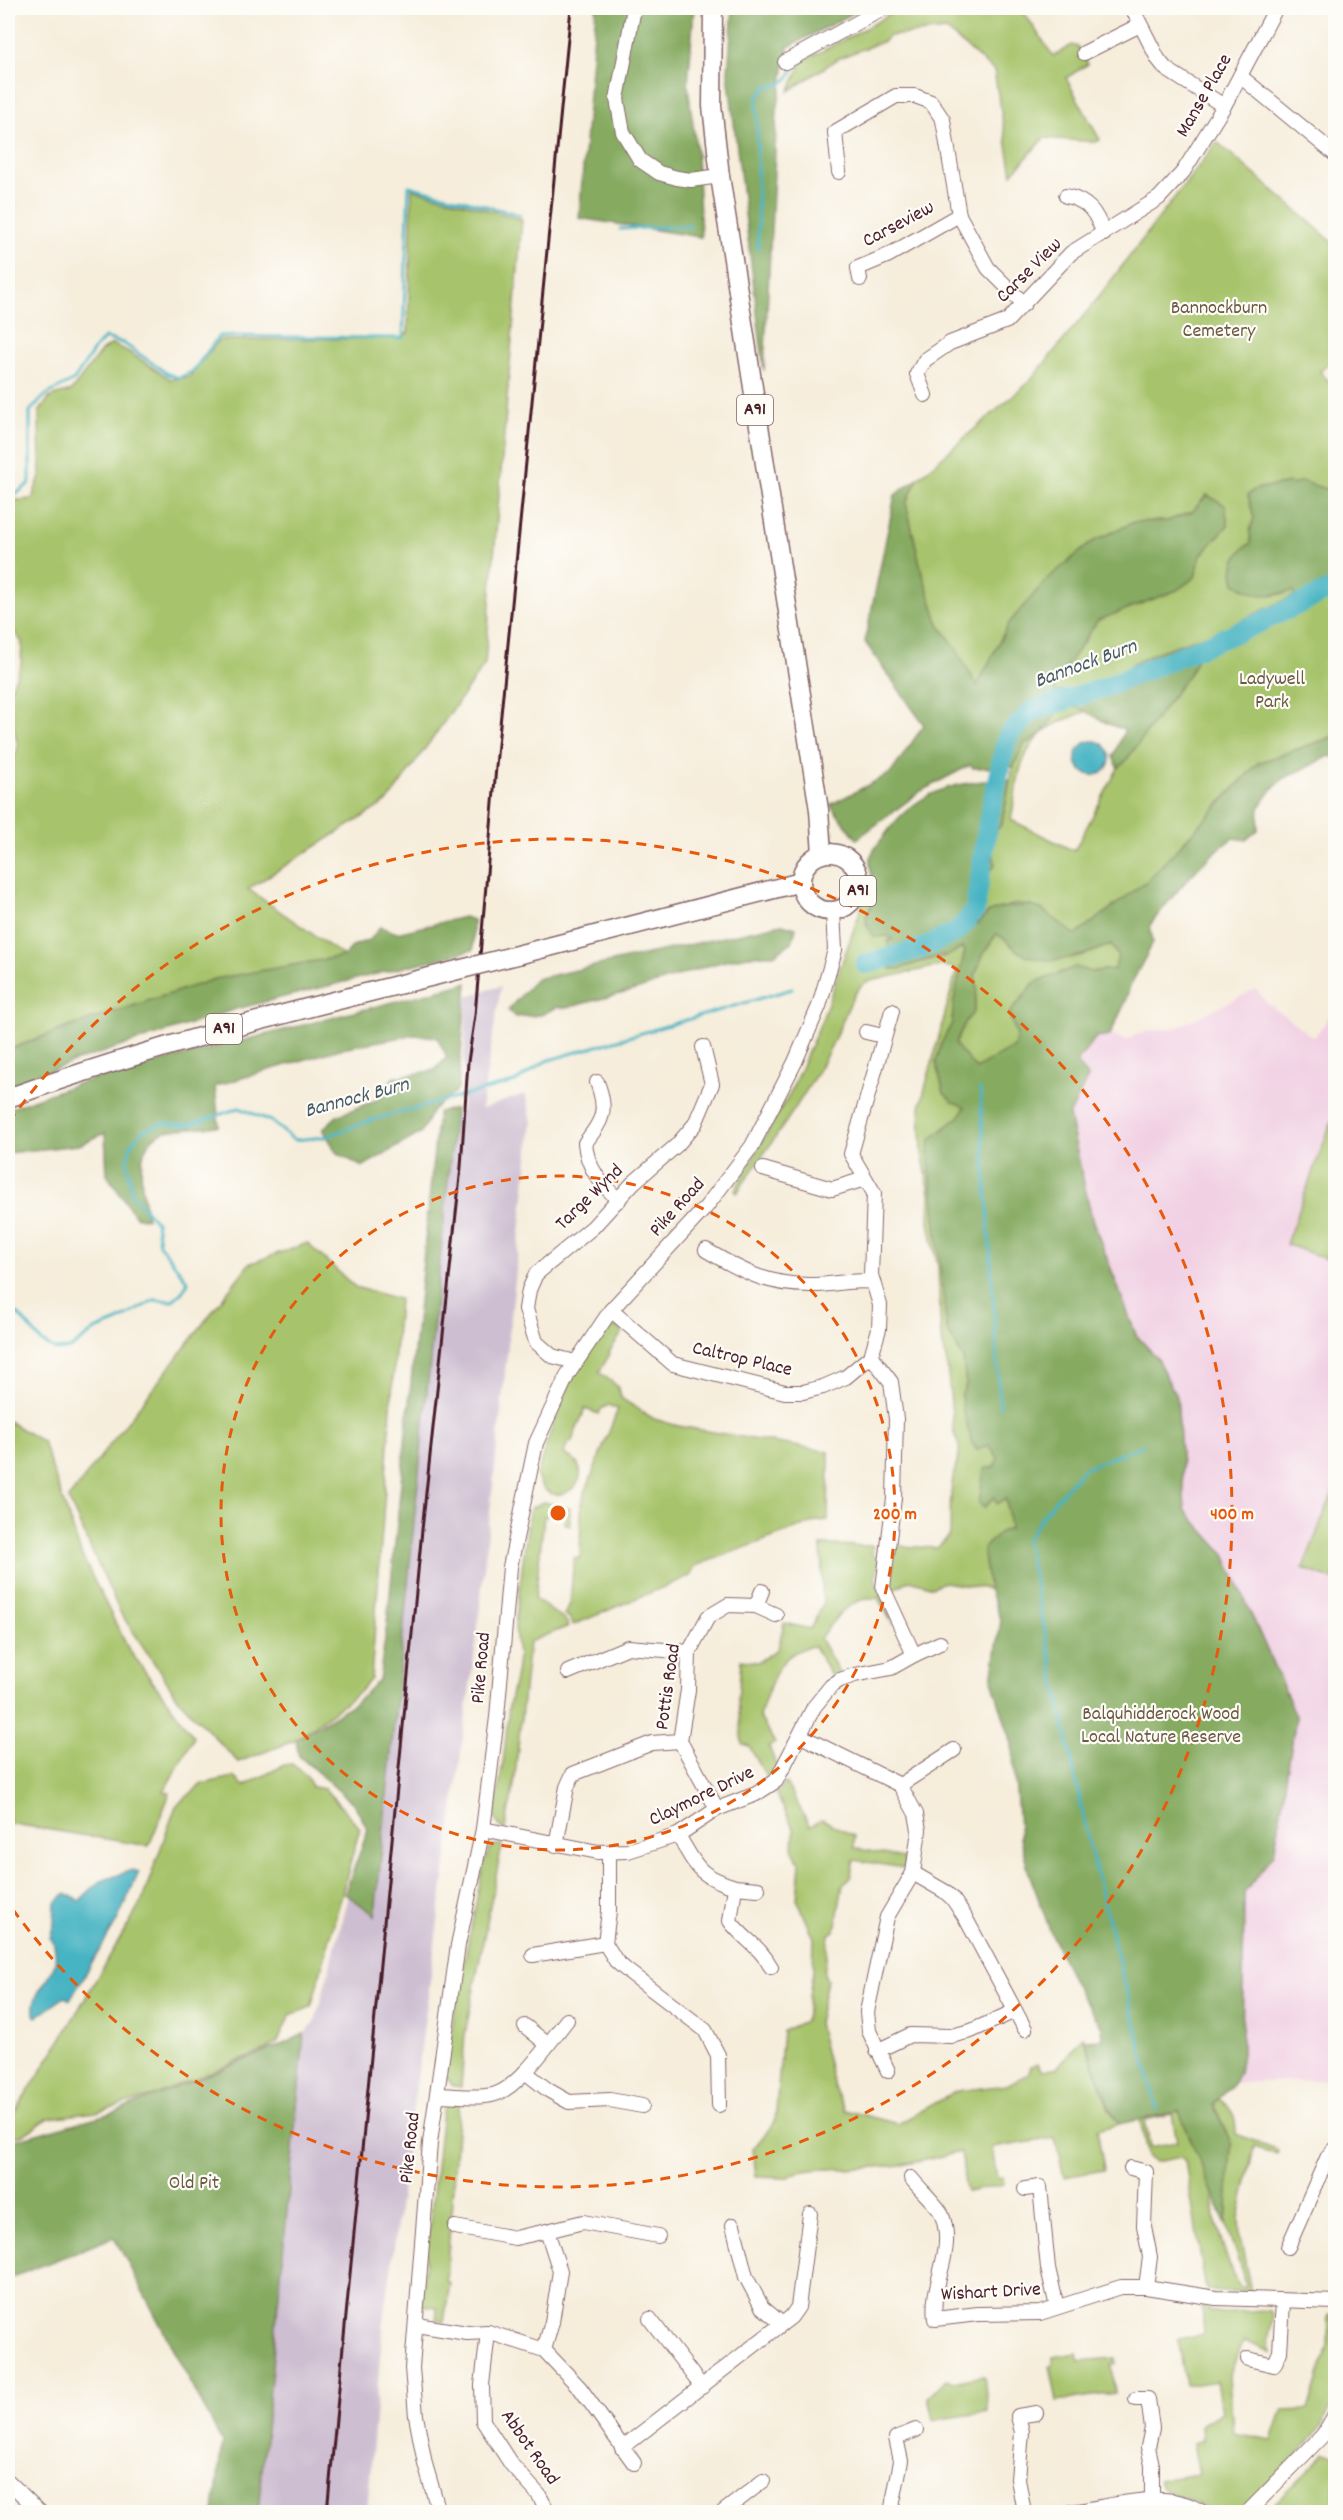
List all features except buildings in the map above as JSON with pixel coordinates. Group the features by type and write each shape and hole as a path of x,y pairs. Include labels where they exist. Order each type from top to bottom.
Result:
{"main road":[{"name":"A91","path":"713,8 712,106 720,176 819,810 822,854"},
{"name":"A91","path":"819,810 841,855 857,869 859,888 850,904 833,911 816,908 802,888 807,865 822,854 841,855"},
{"name":"A91","path":"8,1098 77,1073 240,1024 749,897 802,888"}],"street":[{"path":"634,8 617,99 623,132 640,160 659,173 691,180 720,176"},
{"path":"785,62 884,8"},
{"path":"1132,8 1158,59 1166,69 1224,106"},
{"name":"Manse Place","path":"1160,198 1183,172 1224,106 1276,8"},
{"path":"1084,53 1140,25"},
{"path":"1240,76 1335,154"},
{"name":"Carseview","path":"839,172 835,132 896,96 915,96 931,102 943,120 959,214 988,268 1024,304"},
{"path":"1066,196 1080,199 1095,211 1104,234"},
{"name":"Carse View","path":"926,395 917,374 925,360 950,343 1007,321 1071,253 1160,198"},
{"name":"Carseview","path":"858,268 889,255 959,214"},
{"name":"Pike Road","path":"439,2512 425,2464 416,2416 412,2368 430,2143 458,1945 483,1829 497,1718 510,1567 536,1443 575,1362 611,1310 706,1207 752,1146 772,1110 819,1006 835,950 833,911"},
{"path":"892,1011 851,1154 874,1192 871,1275 880,1305 879,1329 870,1356 891,1382 896,1419 894,1498 883,1588 914,1655"},
{"path":"866,1032 883,1036"},
{"name":"Targe Wynd","path":"575,1362 552,1356 536,1342 526,1309 528,1290 536,1274 593,1227 620,1200 633,1183 677,1145 695,1124 712,1084 703,1047"},
{"path":"597,1082 604,1100 604,1114 598,1127 585,1143 586,1158 603,1185 620,1200"},
{"path":"763,1169 832,1189 865,1179"},
{"path":"706,1250 746,1274 765,1280 814,1285 853,1280 873,1282"},
{"name":"Caltrop Place","path":"611,1310 673,1364 785,1392 803,1392 823,1387 846,1377 870,1356"},
{"path":"756,1606 762,1591"},
{"name":"Pottis Road","path":"717,1809 680,1742 688,1690 689,1652 708,1617 728,1605 756,1606 776,1615"},
{"name":"Claymore Drive","path":"483,1829 556,1845 609,1852 628,1851 678,1834 717,1809 756,1794 776,1781 814,1707 831,1686 840,1680 871,1670 891,1668 940,1643"},
{"path":"568,1672 628,1647 689,1652"},
{"path":"801,1736 900,1785 916,1814 918,1822 913,1873 887,1917 867,2012 869,2031 888,2071"},
{"path":"556,1845 567,1787 573,1774 652,1743 680,1742"},
{"path":"900,1785 954,1750"},
{"path":"678,1834 700,1871 710,1879 735,1887 758,1889"},
{"path":"609,1852 609,1911 605,1943 616,1961 625,1969 705,2030 718,2055 719,2105"},
{"path":"913,1873 952,1898 965,1917 1025,2029"},
{"path":"735,1887 730,1921 736,1929 756,1944 771,1967"},
{"path":"533,1955 605,1943"},
{"path":"878,2051 910,2035 951,2036 971,2031 1015,2011"},
{"path":"437,2095 491,2095 505,2090 525,2072 567,2020"},
{"path":"525,2026 548,2044"},
{"path":"525,2072 548,2090 569,2102 610,2100 642,2106"},
{"path":"1288,2247 1328,2156 1335,2147"},
{"path":"1131,2168 1146,2172 1144,2226 1150,2257 1146,2286"},
{"name":"Wishart Drive","path":"910,2178 941,2211 943,2219 946,2252 932,2302 934,2319 978,2314 1040,2313 1121,2286 1146,2286 1216,2298 1335,2302"},
{"name":"Wishart Drive","path":"1024,2189 1045,2186 1048,2268 1057,2307"},
{"path":"622,2448 791,2317 798,2307 810,2214"},
{"path":"455,2227 515,2238 583,2222 658,2235"},
{"path":"734,2225 746,2277 762,2307 781,2323"},
{"path":"544,2350 552,2322 560,2271 547,2231"},
{"path":"1248,2359 1274,2365 1280,2352 1283,2302"},
{"path":"416,2325 467,2333 488,2332 544,2350 580,2388 634,2463"},
{"path":"652,2329 702,2387"},
{"name":"Abbot Road","path":"488,2332 482,2385 483,2421 511,2464 539,2495 548,2512"},
{"path":"1152,2501 1152,2465 1148,2447 1152,2428 1142,2399 1162,2396"},
{"path":"1024,2512 1018,2479 1022,2432 1018,2416 1036,2413"},
{"path":"1248,2512 1323,2435 1335,2413"},
{"path":"891,2512 900,2477 901,2461 896,2438 916,2430"},
{"path":"1323,2435 1335,2444"},
{"path":"8,2481 40,2512"},
{"path":"723,2512 763,2481"},
{"path":"1071,2512 1152,2501 1177,2500 1202,2512"}],"shaded area":[{"path":"501,986 481,1109 525,1094 532,1121 477,1634 382,2336 367,2512 258,2512 304,2034 315,2022 365,1837 435,1130 438,1120 462,1111 467,996"},
{"path":"1256,989 1266,1002 1314,1038 1335,1009 1335,2077 1320,2080 1236,2083 1242,2052 1244,1893 1274,1854 1225,1555 1185,1510 1177,1398 1156,1357 1136,1335 1092,1219 1068,1116 1088,1077 1077,1063 1097,1037 1110,1035 1128,1040 1139,1033 1178,1027"}],"green space":[{"path":"596,8 694,8 688,86 697,155 701,237 579,218"},
{"path":"733,8 863,8 788,47 777,111 764,371 728,73"},
{"path":"899,8 1021,8 1053,56 1072,45 1078,47 1088,64 1066,78 1100,140 1096,142 1044,138 1012,174 994,71 946,30 889,36 884,41 839,58 789,91 803,61"},
{"name":"Bannockburn Cemetery","path":"1217,142 1335,244 1335,356 1320,372 1335,387 1335,492 1302,486 1278,485 1257,490 1248,496 1254,518 1250,531 1251,544 1272,596 1294,591 1294,596 1219,631 1133,664 1122,675 1088,689 1055,692 1055,683 1098,620 1177,590 1195,577 1201,555 1228,525 1207,495 1192,512 1167,521 1134,522 1009,623 977,686 954,645 939,625 921,569 906,503 918,478 1029,382 1090,308"},
{"path":"412,189 522,219 485,664 388,801 248,889 344,956 215,979 66,1028 8,1050 8,990 13,959 8,949 8,772 18,748 13,723 8,713 8,695 21,665 22,642 8,625 8,501 32,499 40,476 39,412 50,397 71,391 102,350 112,344 129,352 170,379 189,377 219,340 402,338 408,332"},
{"path":"918,478 906,503 921,569 939,625 954,645 977,686 1009,623 1048,578 1092,542 1134,522 1167,521 1192,512 1207,495 1225,505 1228,525 1201,555 1195,577 1177,590 1098,620 1055,683 1055,692 1088,689 1122,675 1133,664 1155,653 1219,631 1294,596 1294,591 1269,595 1257,594 1235,583 1233,571 1238,555 1251,543 1250,531 1254,518 1248,495 1255,489 1290,483 1293,485 1301,481 1335,492 1335,595 1198,657 1191,671 1125,762 1118,768 1113,757 1125,729 1108,724 1078,708 1061,706 1041,733 1025,743 1013,767 973,768 970,765 921,791 857,839 830,805 891,773 924,725 865,642 895,495"},
{"name":"Ladywell Park","path":"1335,595 1335,736 1258,763 1148,880 1076,935 1041,909 1016,904 989,912 978,924 977,896 983,881 989,874 993,841 1002,824 1013,767 1025,743 1043,730 1061,706 1070,705 1089,710 1061,721 1036,739 1020,771 1011,820 1074,851 1118,768 1125,762 1191,671 1198,657"},
{"name":"Balquhidderock Wood Local Nature Reserve","path":"1335,736 1335,758 1330,756 1283,779 1273,788 1259,808 1258,830 1246,840 1233,838 1210,857 1150,925 1153,943 1130,986 1110,1035 1096,1037 1077,1062 1088,1077 1069,1116 1092,1219 1136,1335 1156,1357 1177,1398 1185,1510 1225,1555 1296,1716 1274,1854 1244,1893 1242,2052 1239,2071 1235,2082 1213,2104 1231,2143 1226,2225 1179,2111 1119,2124 1109,2107 1085,2040 1103,2039 1102,2027 1073,1982 1053,1938 1029,1873 1020,1838 1012,1744 992,1680 1001,1620 989,1589 983,1549 1000,1532 1010,1528 1006,1499 997,1504 994,1497 984,1508 979,1503 984,1469 994,1467 998,1458 989,1445 977,1450 972,1443 963,1410 961,1396 966,1385 963,1358 947,1330 928,1150 930,1140 959,1117 965,1107 952,1101 944,1093 936,1062 942,1042 952,1023 954,1000 965,950 963,947 947,956 941,955 900,969 891,969 896,962 934,951 933,948 889,949 888,941 893,939 888,936 874,937 866,917 874,899 871,856 876,846 910,807 924,798 956,786 973,782 1010,780 1002,824 996,830 991,842 995,864 983,882 976,919 978,924 989,912 1000,908 1028,905 1041,909 1076,935 1148,880 1258,763","holes":["996,934 1019,952 1044,960 1079,956 1111,944 1118,956 1115,969 1091,972 1075,967 1034,983 1009,1014 1017,1035 1014,1047 976,1069 955,1044 966,1021 974,1012 977,988 975,975 983,955"]},
{"name":"Balquhidderock Wood Local Nature Reserve","path":"872,877 874,901 866,915 866,926 914,948 933,948 934,951 896,962 892,968 947,956 963,947 965,950 954,1000 952,1023 942,1042 936,1062 944,1093 959,1052 955,1044 966,1021 974,1012 977,988 975,975 983,955 996,934 1021,953 1032,957 1071,958 1094,952 1111,944 1118,956 1115,969 1090,972 1075,967 1009,1014 1017,1035 1014,1047 1068,1116 1092,1219 1136,1335 1156,1357 1177,1398 1185,1510 1225,1555 1296,1716 1274,1854 1244,1893 1242,2052 1239,2073 1179,2111 1213,2194 1215,2219 1223,2246 1232,2273 1241,2288 1246,2287 1244,2278 1226,2225 1231,2143 1214,2104 1219,2099 1231,2110 1236,2134 1278,2150 1277,2154 1254,2147 1239,2218 1240,2237 1251,2292 1206,2290 1185,2161 1181,2157 1155,2162 1148,2158 1124,2042 1000,1532 983,1549 989,1589 944,1582 933,1587 910,1580 891,1591 889,1575 891,1562 898,1546 937,1548 950,1535 952,1485 959,1456 941,1336 938,1267 929,1223 930,1193 922,1152 920,1107 957,969 942,965 866,982 861,987 853,997 829,1051 805,1093 737,1193 735,1190 790,1093 822,1020","holes":["959,1117 989,1445 977,1450 972,1443 963,1410 961,1396 966,1385 963,1358 947,1330 928,1150 942,1130","1172,2114 1177,2142 1150,2147 1145,2120"]},
{"path":"464,917 473,920 473,950 236,1009 76,1061 8,1087 8,1050 66,1028 215,979 344,956 353,946 371,939 380,927 397,933"},
{"path":"782,924 796,928 792,942 774,955 741,957 724,961 630,992 566,1008 557,1007 541,1015 515,1017 508,1010 536,979"},
{"path":"467,983 458,1089 433,1110 421,1133 362,1167 336,1152 323,1129 337,1116 379,1099 393,1078 435,1070 447,1057 437,1037 414,1035 347,1047 215,1086 219,1126 167,1131 155,1137 147,1145 141,1169 147,1219 135,1216 107,1175 105,1133 79,1145 8,1153 8,1109 82,1082"},
{"path":"455,1109 375,1915 345,1893 368,1830 354,1804 299,1756 296,1740 356,1702 379,1680 387,1625 438,1112"},
{"path":"1335,1113 1335,1262 1286,1244"},
{"path":"307,1243 355,1287 399,1299 371,1679 358,1693 296,1740 238,1762 180,1701 121,1614 68,1499 249,1264"},
{"path":"621,1327 619,1329 623,1332 599,1372 617,1386 622,1399 654,1419 678,1426 829,1452 828,1520 817,1521 695,1566 690,1576 573,1625 571,1619 564,1615 570,1604 574,1558 580,1558 581,1503 618,1409 608,1405 601,1409 599,1414 585,1409 564,1454 576,1463 580,1472 578,1482 572,1489 562,1494 552,1494 543,1488 537,1475 562,1399 581,1362 591,1345 603,1332 609,1328"},
{"path":"8,1421 43,1442 82,1556 129,1650 194,1737 164,1791 170,1793 149,1846 8,1823"},
{"path":"1335,1487 1335,1581 1303,1568"},
{"path":"543,1502 570,1508 570,1526 565,1523 567,1510 557,1509 555,1516 544,1516 535,1599 567,1622 569,1626 529,1642 514,1785 505,1829 501,1828 495,1819 495,1812 509,1705 518,1657 515,1625 529,1513 531,1508"},
{"path":"821,1545 873,1546 872,1555 881,1558 875,1579 893,1625 878,1598 859,1601 844,1610 820,1638 840,1674 832,1677 814,1646 801,1649 783,1662 772,1681 759,1716 775,1743 769,1747 777,1767 767,1778 749,1746 742,1744 738,1701 741,1660 758,1662 778,1649 784,1623 810,1629 823,1604"},
{"path":"292,1764 307,1776 312,1787 325,1789 360,1828 311,2007 290,2015 278,2042 268,2049 153,2096 96,2112 49,2118 23,2135 8,2138 8,2123 60,2041 141,1903 176,1806 202,1784 233,1777 244,1786 284,1765"},
{"path":"786,1783 810,1826 822,1819 854,1836 854,1848 904,1858 904,1868 854,1860 850,1878 843,1884 835,1931 829,1934 824,1974 827,1980 818,2023 834,2088 845,2110 898,2124 957,2091 1007,2085 1028,2074 1031,2066 1037,2064 1042,2071 1057,2068 1083,2036 1108,2107 1119,2124 1097,2130 1104,2170 1064,2177 1055,2138 992,2148 997,2178 1003,2177 1004,2185 966,2192 961,2152 903,2165 827,2168 798,2172 786,2178 756,2177 753,2149 775,2122 783,2031 805,2021 813,1970 814,1938 797,1899 800,1864 793,1851 794,1829 776,1794"},
{"path":"495,1845 502,1845 465,2034 461,2087 453,2086 445,2076 455,2007 484,1863 489,1850"},
{"name":"Old Pit","path":"304,2034 258,2512 214,2512 222,2442 114,2237 8,2279 8,2142 115,2112"},
{"path":"450,2101 459,2103 446,2281 450,2283 444,2322 436,2320 437,2308 421,2306 442,2111"},
{"path":"1202,2307 1220,2313 1270,2311 1272,2320 1268,2346 1270,2352 1244,2341 1229,2376 1233,2433 1272,2440 1282,2411 1308,2410 1328,2346 1329,2315 1335,2315 1337,2377 1330,2410 1295,2458 1238,2512 1213,2512 1162,2488 1158,2480 1199,2474 1193,2443 1202,2440 1201,2425 1222,2412 1217,2381 1186,2386 1178,2339 1204,2334"},
{"path":"1077,2353 1079,2361 1115,2358 1116,2364 1112,2365 1115,2393 1057,2401 1050,2365 1053,2364 1053,2357"},
{"path":"984,2376 988,2412 933,2420 928,2397 947,2380 953,2382"},
{"path":"1326,2453 1335,2455 1335,2512 1266,2512"}],"water":[{"path":"1093,741 1105,746 1110,758 1105,770 1093,775 1081,770 1076,758 1081,746"},
{"path":"132,1870 139,1872 117,1921 70,2000 65,1997 36,2017 34,2005 36,1997 53,1968 55,1960 54,1945 50,1938 54,1923 55,1903 66,1893 79,1901 99,1882"}],"waterway":[{"path":"758,249 757,98 767,86 785,81 795,66"},
{"path":"8,493 16,494 30,483 30,411 46,395 74,380 96,347 105,338 123,343 168,374 179,378 193,371 219,336 403,338 409,186 520,215"},
{"path":"620,229 691,226"},
{"name":"Bannock Burn","path":"865,964 923,948 958,931 975,910 989,817 1007,737 1032,711 1103,688 1257,624 1336,587"},
{"name":"Bannock Burn","path":"8,1308 19,1315 42,1342 56,1350 70,1349 95,1330 118,1321 154,1300 172,1301 182,1292 188,1282 159,1244 156,1222 132,1194 127,1162 131,1144 143,1130 163,1123 189,1125 239,1108 271,1121 294,1140 325,1137 372,1120 515,1082 546,1061 792,989"},
{"path":"980,1089 1000,1406"},
{"path":"1143,1445 1083,1469 1046,1511 1026,1540 1090,1848 1157,2110"}],"railway":[{"path":"327,2512 422,1530 461,1167 468,1062 475,1015 497,755 571,8"}]}
